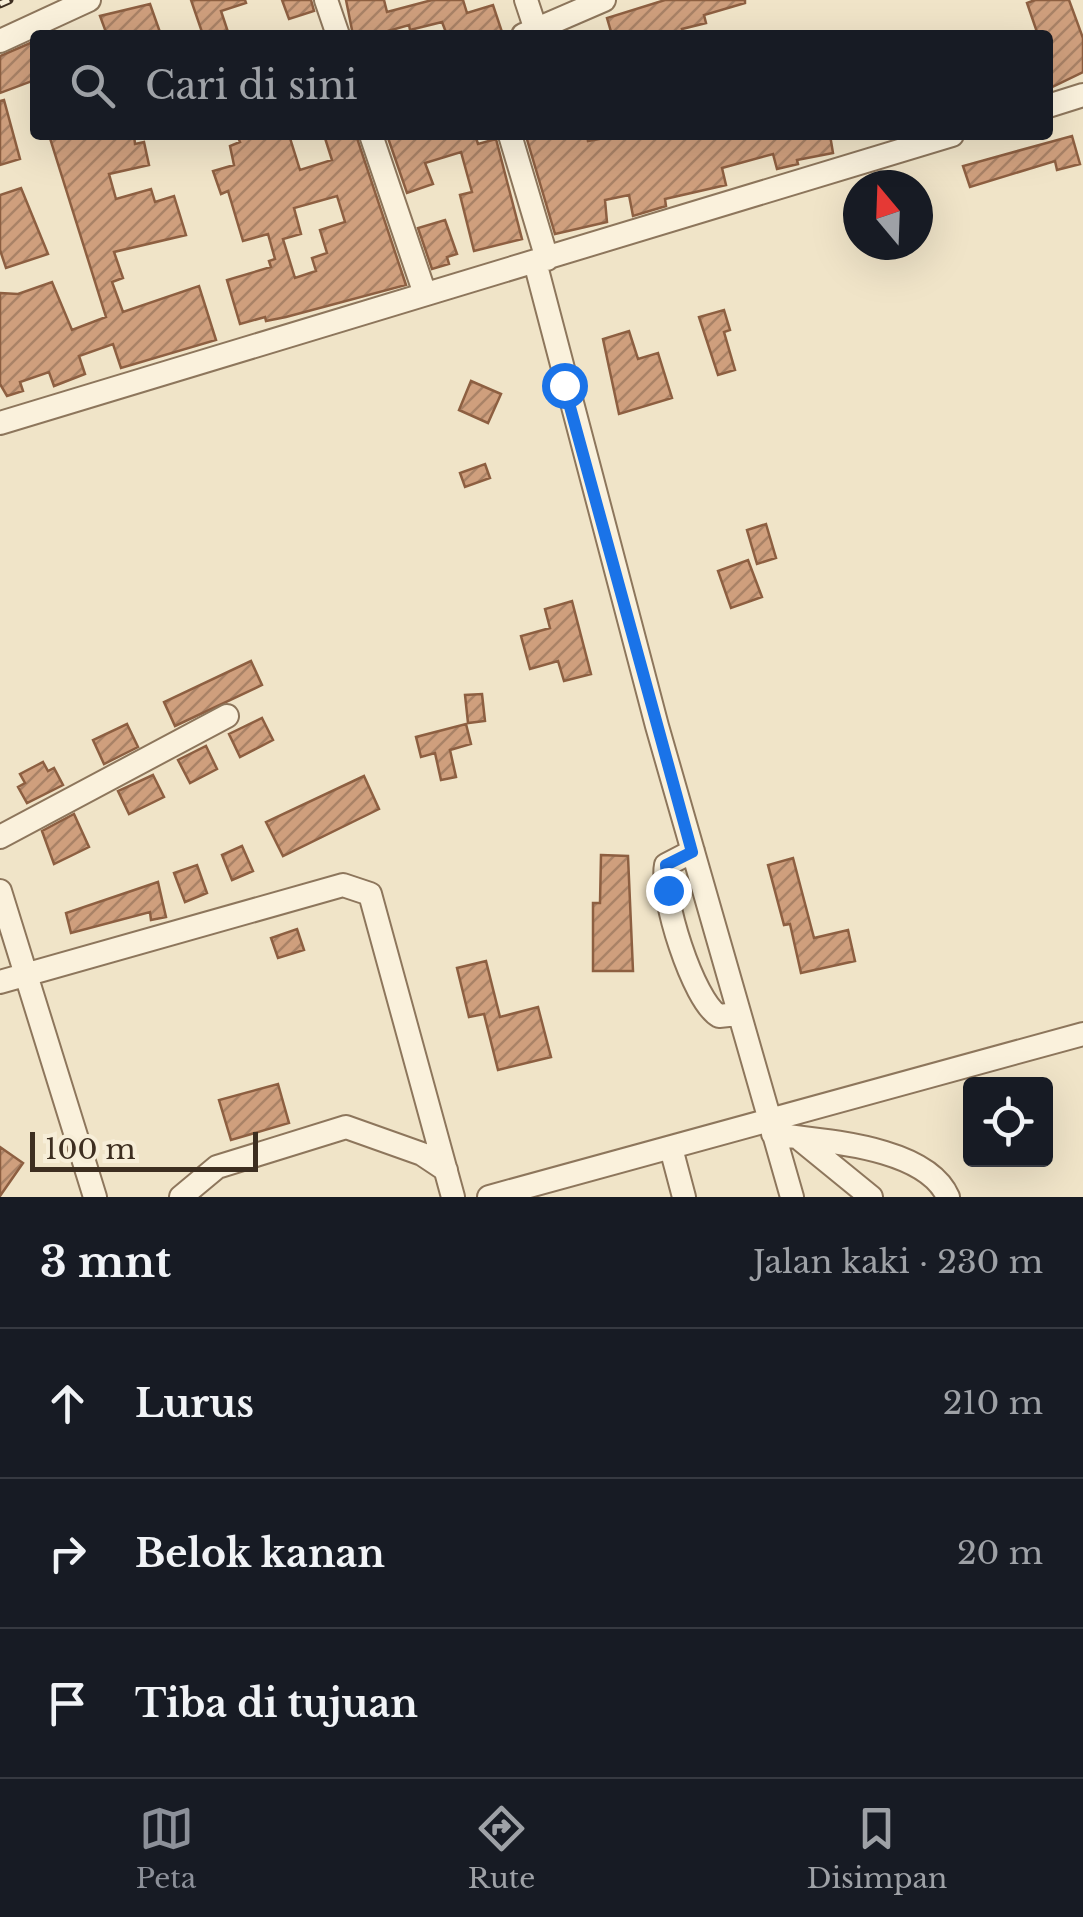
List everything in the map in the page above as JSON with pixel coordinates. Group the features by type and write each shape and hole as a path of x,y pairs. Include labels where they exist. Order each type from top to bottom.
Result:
{"street":[{"path":"0,42 89,0"},
{"path":"326,0 336,30"},
{"path":"526,0 529,30"},
{"path":"534,30 604,0"},
{"path":"1053,104 1083,95"},
{"path":"373,140 425,294"},
{"path":"511,140 692,852 792,1197"},
{"path":"0,424 936,140"},
{"path":"0,837 63,800 227,716"},
{"path":"692,852 666,865 676,924 702,1003 719,1016 738,1014"},
{"path":"0,982 344,884 362,888 370,894 392,960 453,1197"},
{"path":"0,892 95,1197"},
{"path":"489,1197 570,1186 671,1148 770,1126 1083,1034"},
{"path":"770,1126 798,1138 902,1158 930,1171 948,1197"},
{"path":"180,1197 218,1168 346,1127 361,1128 422,1154 446,1170"},
{"path":"798,1138 871,1197"},
{"path":"671,1148 684,1197"}],"building":[{"path":"191,0 245,0 246,3 221,11 227,30 201,30"},
{"path":"282,0 311,0 314,11 289,19"},
{"path":"346,0 384,0 387,12 432,0 463,0 467,13 493,5 501,30 445,30 442,22 410,30 409,25 392,30 352,30"},
{"path":"665,0 745,0 704,15 706,23 682,30 611,30 607,18"},
{"path":"1069,0 1083,38 1083,72 1053,87 1053,30 1036,30 1027,3"},
{"path":"150,4 159,30 105,30 100,16"},
{"path":"30,43 30,82 0,93 0,56"},
{"path":"4,100 20,159 0,165 0,101"},
{"path":"1072,136 1080,164 1057,170 1055,161 970,187 963,166"},
{"path":"51,140 144,142 149,165 109,174 116,199 151,189 155,202 174,196 186,235 114,252 123,278 112,282 123,312 199,286 216,340 121,368 113,344 79,356 85,374 54,386 49,372 20,382 23,391 7,396 0,384 0,293 18,294 52,282 72,330 106,317"},
{"path":"239,140 291,140 300,170 332,160 326,140 358,140 406,285 286,317 266,321 265,317 240,324 227,280 271,267 269,261 275,259 268,234 243,241 228,191 221,194 213,171 234,165 230,146","holes":["337,196 345,222 320,230 327,253 312,258 316,271 295,278 283,239 301,234 294,208"]},
{"path":"389,140 477,140 478,144 496,140 522,239 474,251 460,195 472,192 461,152 425,163 433,184 407,193"},
{"path":"527,140 831,140 833,153 797,160 798,164 777,169 773,154 722,168 726,185 665,199 666,206 633,216 629,195 605,200 607,222 555,234"},
{"path":"21,188 48,254 6,268 0,250 0,195"},
{"path":"445,220 457,254 447,257 449,264 432,269 418,228"},
{"path":"724,310 730,330 724,332 735,370 718,375 699,317"},
{"path":"629,331 638,359 658,353 672,398 619,414 603,339"},
{"path":"471,381 501,394 488,423 459,410"},
{"path":"485,464 490,478 465,487 460,473"},
{"path":"766,524 776,558 757,564 747,530"},
{"path":"748,560 762,597 731,608 718,571"},
{"path":"572,601 591,674 564,681 558,661 530,669 521,636 550,628 545,609"},
{"path":"251,661 262,685 175,726 164,702"},
{"path":"482,694 485,721 468,723 465,695"},
{"path":"262,718 273,740 240,757 229,734"},
{"path":"127,724 138,747 104,764 93,740"},
{"path":"466,724 471,744 450,750 456,777 441,780 435,753 421,757 416,737"},
{"path":"206,746 217,769 190,783 178,760"},
{"path":"43,762 48,771 54,768 63,785 27,803 18,787 25,783 20,774"},
{"path":"153,775 164,797 129,814 118,791"},
{"path":"364,776 379,809 283,856 266,822"},
{"path":"74,814 89,847 54,864 42,831"},
{"path":"242,846 253,871 232,880 222,855"},
{"path":"601,855 628,856 633,971 593,971 593,903 600,903"},
{"path":"793,858 814,938 848,930 855,961 801,973 790,924 784,925 768,865"},
{"path":"197,865 207,893 185,902 174,873"},
{"path":"158,882 166,917 151,920 150,912 71,933 66,913"},
{"path":"297,929 304,950 278,958 271,938"},
{"path":"486,961 500,1017 538,1007 551,1057 498,1070 484,1014 469,1017 457,968"},
{"path":"278,1084 289,1123 231,1140 219,1100"},
{"path":"0,1147 23,1163 0,1196"}],"railway":[{"path":"0,4 9,0"}],"route":[{"path":"564,385 692,852 666,865 668,890"}]}
